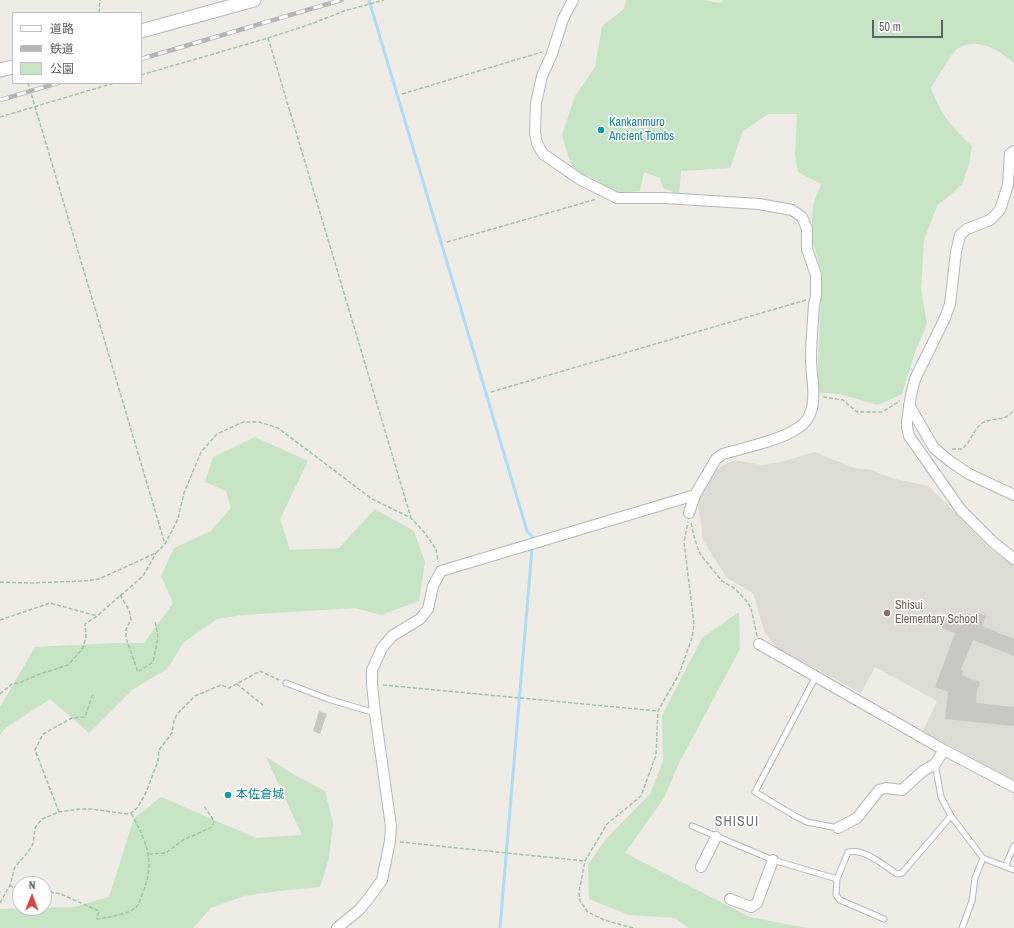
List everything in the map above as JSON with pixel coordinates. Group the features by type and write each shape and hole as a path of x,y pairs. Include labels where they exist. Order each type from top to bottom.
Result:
{"street":[{"path":"142,31 254,0"},
{"path":"573,0 563,19 554,49 542,76 536,103 535,133 537,143 543,154 581,180 617,198 665,198 759,204 792,210 802,217 807,229 807,249 816,275 816,297 811,360 813,396 812,408 805,423 798,428 781,436 723,454 716,459 695,494 689,513"},
{"path":"0,70 12,66"},
{"path":"1014,151 1010,154 1008,185 1000,210 990,220 967,229 960,235 956,252 950,304 915,379 910,400 907,427 910,436 961,510 993,542 1014,559"},
{"path":"910,400 934,448 951,462 970,474 1014,495"},
{"path":"337,928 359,910 370,898 382,880 390,841 391,826 375,713 372,670 382,648 392,636 420,619 428,609 433,586 441,571 695,494"},
{"path":"759,644 944,750 1014,787"},
{"path":"838,828 857,818 879,790 886,788 902,790 923,770 935,764 944,750"},
{"path":"701,867 716,837"},
{"path":"730,899 751,908 757,904 773,860"}],"lane":[{"path":"816,676 755,792 807,822 838,828"},
{"path":"286,683 375,713"},
{"path":"935,764 940,797 951,816 983,858 1014,870"},
{"path":"884,919 840,900 836,895 837,879 848,852 855,850 875,859 897,874 902,873 951,816"},
{"path":"692,826 773,860 837,879"},
{"path":"1005,867 1014,846"},
{"path":"962,928 972,901 974,878 983,858"}],"path":[{"path":"99,12 100,0"},
{"path":"142,75 268,38 384,0"},
{"path":"268,38 411,518 436,549 441,571"},
{"path":"402,94 554,49"},
{"path":"28,84 165,544"},
{"path":"0,117 111,84"},
{"path":"447,242 611,195"},
{"path":"491,392 816,297"},
{"path":"813,396 843,400 857,412 882,412 910,400"},
{"path":"952,449 962,449 966,446 981,424 988,421 1006,418 1014,409"},
{"path":"0,694 12,684 19,683 36,675 68,665 83,648 86,637 86,624 143,576 156,554 165,544 178,519 184,493 201,452 217,434 243,422 259,422 278,428 372,499 411,518"},
{"path":"689,513 695,540 700,554 722,581 734,588 745,598 751,608 759,644"},
{"path":"633,928 604,920 588,912 580,901 579,892 585,861 608,824 641,796 656,755 658,711 678,674 692,638 694,624 684,542 689,513"},
{"path":"0,582 28,584 99,579 156,554"},
{"path":"120,595 129,610 131,620 126,629 126,638 138,672 153,662 158,638 155,620"},
{"path":"0,620 50,603 97,616"},
{"path":"0,903 10,885 15,867 33,844 35,828 42,819 59,812 85,809 131,813 137,808 145,794 158,761 159,750 172,733 177,714 195,696 221,685 229,688 260,671 286,683"},
{"path":"237,684 264,706"},
{"path":"372,684 658,711"},
{"path":"59,812 36,750 43,734 72,718 85,717 93,694"},
{"path":"149,854 166,853 183,840 212,827 214,821 204,806"},
{"path":"52,892 60,894 99,911 96,919 124,914 137,906 146,886 149,854 145,839 131,813"},
{"path":"390,841 585,861"}],"shaded area":[{"name":"Shisui Elementary School","path":"815,452 855,468 871,470 895,479 928,486 990,549 1014,566 1014,781 923,731 937,701 875,667 861,693 778,649 765,633 753,593 727,578 709,550 702,537 698,506 701,492 713,472 735,460 762,465 781,462"}],"green space":[{"path":"626,0 703,0 720,3 724,0 1014,0 1014,63 987,46 980,44 965,45 954,52 931,88 943,113 972,146 969,164 962,185 937,206 924,240 921,289 927,324 915,352 902,394 878,405 839,394 822,393 817,390 822,274 811,236 813,205 821,184 798,172 795,155 797,114 768,114 743,131 730,168 681,171 679,194 663,188 660,178 644,172 640,191 624,193 612,191 593,178 575,172 568,156 562,135 575,96 595,67 602,26 624,9"},
{"path":"255,437 308,461 280,519 290,550 339,548 375,509 414,531 425,562 419,601 381,615 355,608 242,615 217,619 184,642 167,669 132,690 89,733 50,699 4,729 0,735 0,707 35,647 144,643 173,603 161,576 174,548 211,531 231,508 226,491 205,482 213,457"},
{"path":"739,612 740,649 678,765 664,798 625,853 750,917 807,928 689,928 675,918 629,915 589,899 588,864 606,839 650,794 663,761 662,716 702,638"},
{"path":"266,757 293,774 325,791 333,823 329,858 320,887 244,896 211,908 193,928 0,928 0,909 12,909 12,916 52,916 52,908 74,907 109,897 134,818 161,797 256,838 302,835"}],"building":[{"path":"975,612 986,616 982,626 1014,639 1014,656 973,640 961,669 963,671 962,675 979,681 980,684 977,689 976,703 1014,707 1014,726 945,719 948,692 935,687 955,633 942,628 948,613 971,622"},
{"path":"319,711 327,714 320,734 313,731"}],"waterway":[{"path":"369,0 527,531 533,537 500,928"}],"railway":[{"path":"142,59 341,0"},
{"path":"0,100 55,84"}],"place":[{"name":"Kankanmuro Ancient Tombs","path":"601,130"},
{"name":"Shisui Elementary School","path":"887,613"},
{"name":"本佐倉城","path":"228,795"}],"district":[{"name":"SHISUI","path":"737,822"}]}
